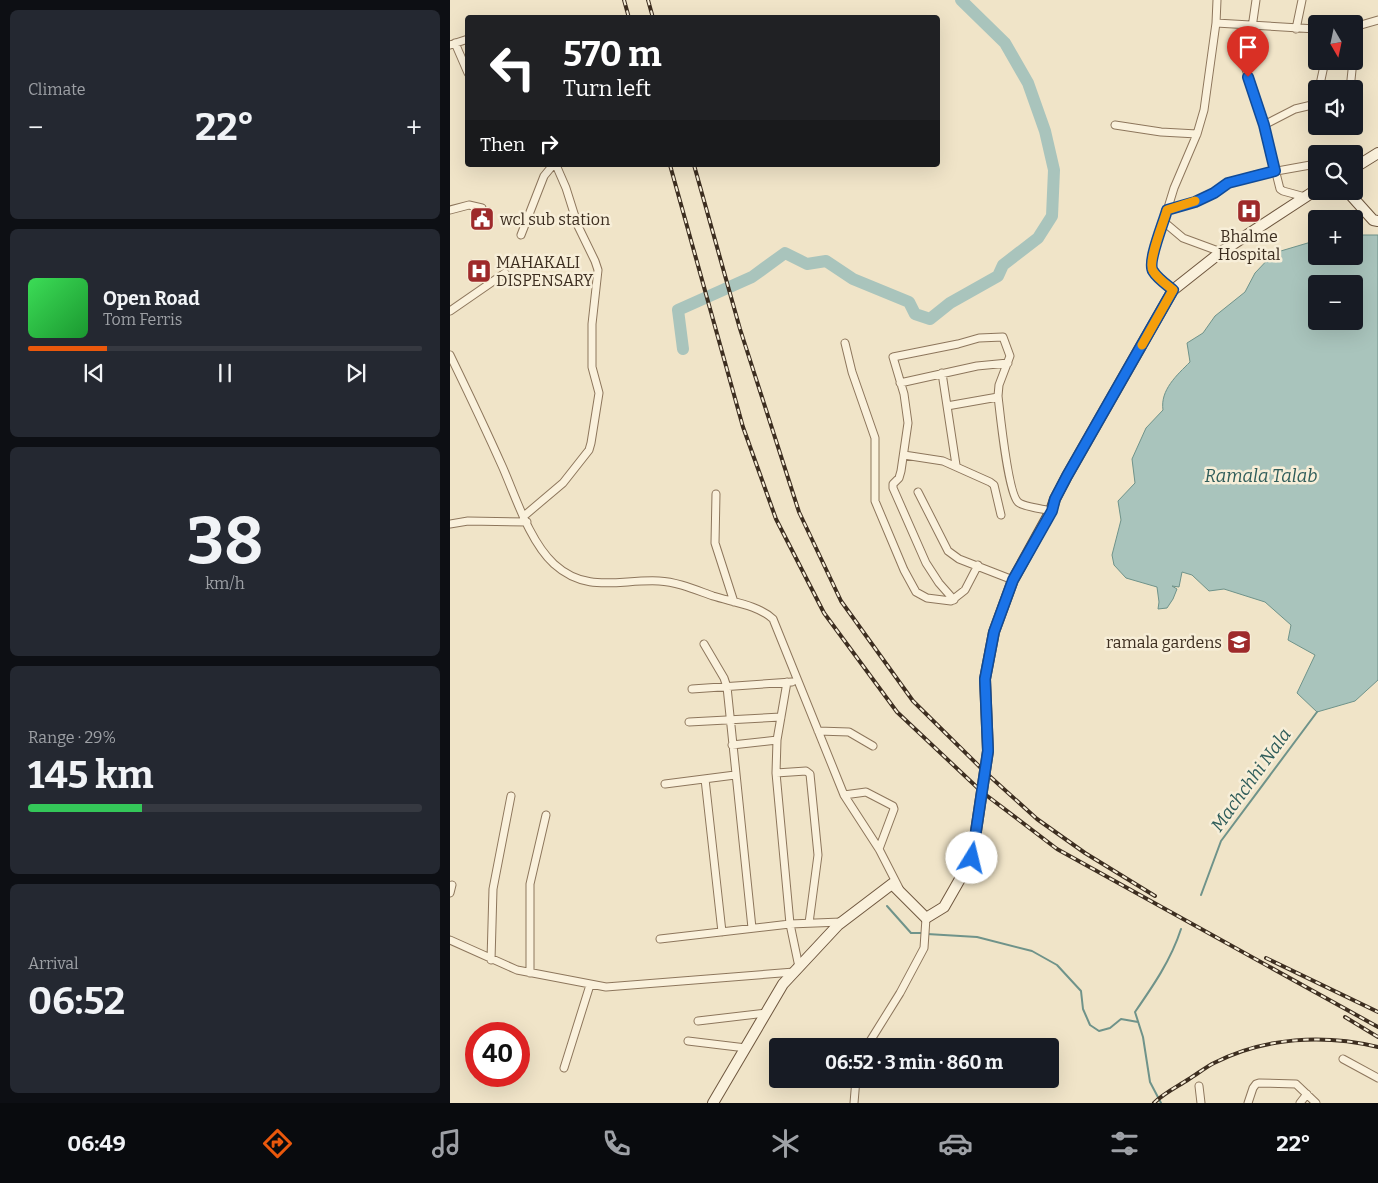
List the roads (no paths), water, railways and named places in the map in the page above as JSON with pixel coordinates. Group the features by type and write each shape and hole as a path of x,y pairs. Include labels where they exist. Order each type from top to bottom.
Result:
{"street":[{"path":"1173,290 1153,272 1151,268 1152,259 1174,188 1197,134 1204,110 1209,86 1217,0"},
{"path":"1256,0 1246,69 1264,125 1281,190 1304,198"},
{"path":"1296,29 1302,0"},
{"path":"1363,25 1378,20"},
{"path":"1216,23 1308,29"},
{"path":"465,40 453,44 465,67"},
{"path":"1264,125 1295,109 1308,106"},
{"path":"1115,125 1161,132 1197,134"},
{"path":"1363,162 1378,152"},
{"path":"1167,210 1201,199 1228,183 1275,171 1308,165"},
{"path":"521,235 544,176 552,167"},
{"path":"450,524 468,521 526,519 561,486 589,450 599,392 592,367 592,330 597,266 578,226 566,188 555,167"},
{"path":"926,918 944,907 972,858 988,751 985,679 994,632 1013,580 1052,511 1055,499 1067,476 1173,290 1221,252 1308,195"},
{"path":"1355,200 1373,220 1378,221"},
{"path":"450,210 469,206 482,208"},
{"path":"1164,222 1183,238 1221,252"},
{"path":"450,311 505,273"},
{"path":"954,600 939,583 926,563 893,488 894,482 900,475 908,425 905,400 894,356 980,338 1003,337 1010,356 999,385 998,397 1006,462 1015,498 1021,504 1052,511"},
{"path":"845,343 852,372 875,438 874,499 904,570 916,592 927,598 954,600 967,587 978,565"},
{"path":"450,355 526,519 545,554 554,564 574,578 583,581 606,584 648,581 666,582 764,612 773,619 844,795 879,849 901,893"},
{"path":"900,383 942,373 1008,362"},
{"path":"942,373 956,465"},
{"path":"947,406 998,397"},
{"path":"904,455 956,465 992,483 1001,515"},
{"path":"918,492 947,549 959,559 1013,580"},
{"path":"716,494 715,543 734,602"},
{"path":"704,644 727,686 752,928"},
{"path":"692,689 799,681"},
{"path":"787,682 777,740 776,773 790,924 797,969"},
{"path":"689,722 781,717"},
{"path":"818,731 849,732 873,746"},
{"path":"732,746 777,740"},
{"path":"776,773 806,771 810,774 818,855 809,923"},
{"path":"665,784 735,775"},
{"path":"704,779 722,932"},
{"path":"844,795 866,792 893,806 894,809 879,849"},
{"path":"491,960 494,889 511,796"},
{"path":"530,973 530,884 546,816"},
{"path":"713,1103 783,984 842,922 892,884 926,918 924,948 900,993 871,1038"},
{"path":"450,893 452,885"},
{"path":"660,939 790,924 842,922"},
{"path":"450,940 509,968 590,985 614,987 797,969"},
{"path":"564,1068 590,985"},
{"path":"698,1021 766,1013"},
{"path":"688,1041 746,1048"},
{"path":"1343,1059 1378,1078"},
{"path":"1248,1103 1253,1088 1259,1083 1292,1082 1300,1086 1316,1103"},
{"path":"1199,1086 1201,1103"},
{"path":"854,1103 855,1088"},
{"path":"1300,1103 1307,1094"}],"water":[{"name":"Ramala Talab","path":"1363,235 1378,235 1378,680 1355,701 1317,712 1297,693 1315,655 1288,640 1291,625 1265,602 1224,589 1209,591 1192,575 1182,572 1179,587 1172,586 1177,589 1173,599 1167,608 1158,609 1157,587 1126,578 1114,565 1112,555 1121,520 1118,501 1135,483 1132,459 1146,428 1163,410 1164,396 1167,389 1190,362 1187,343 1203,333 1215,316 1245,292 1255,273 1274,253 1308,243 1308,265 1363,265"}],"waterway":[{"path":"683,349 678,310 752,277 785,253 807,264 826,261 853,279 909,302 915,314 930,319 950,303 998,276 1003,265 1038,238 1052,216 1054,170 1045,131 1028,83 1005,43 961,0"},
{"name":"Machchhi Nala","path":"1201,895 1221,841 1317,712"},
{"path":"887,906 911,933 922,933"},
{"name":"Machchhi Nala","path":"1161,1103 1150,1082 1143,1037 1135,1012 1167,962 1181,929"},
{"path":"927,934 977,937 1032,951 1057,965 1081,991 1083,1009 1090,1025 1099,1031 1110,1028 1121,1019 1138,1022"}],"railway":[{"path":"624,0 628,15"},
{"path":"648,0 652,15"},
{"path":"671,167 743,427 776,519 824,613 897,712 982,792 1057,849 1378,1027"},
{"path":"695,167 740,329 799,512 841,601 913,701 985,772 1037,819 1085,853 1155,896"},
{"path":"1266,958 1378,1012"},
{"path":"1345,1017 1378,1037"},
{"path":"1154,1103 1166,1093 1211,1065 1233,1054 1254,1048 1274,1043 1316,1039 1337,1040 1378,1047"}],"place":[{"name":"Bhalme Hospital","path":"1249,211"},
{"name":"wcl sub station","path":"482,219"},
{"name":"MAHAKALI DISPENSARY","path":"479,271"},
{"name":"ramala gardens","path":"1239,642"}]}
